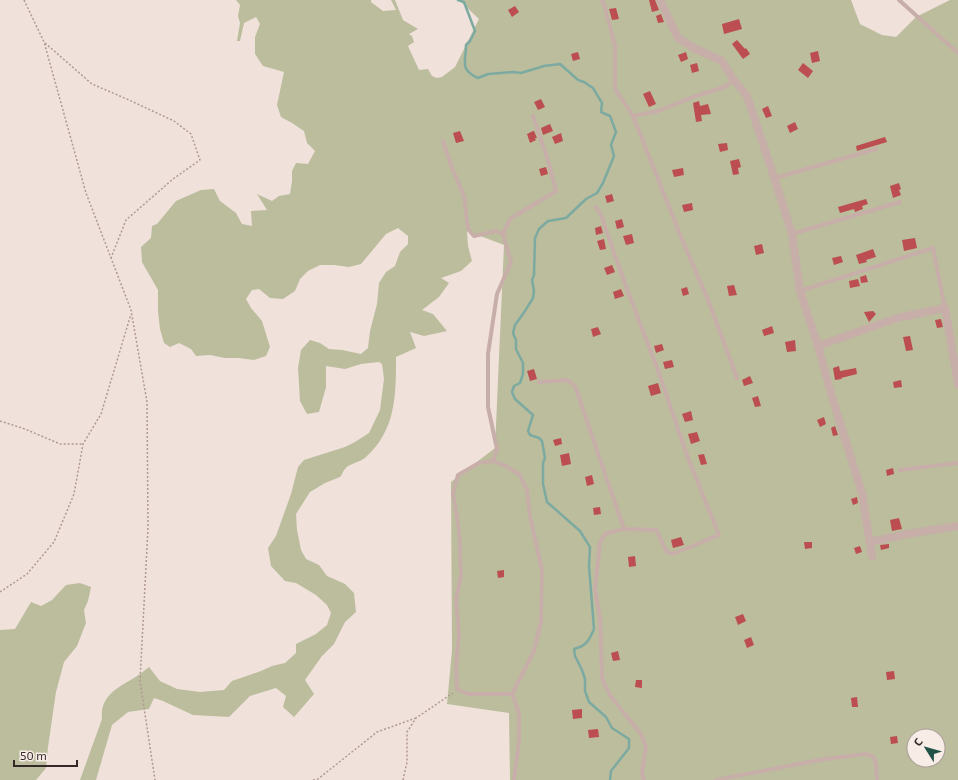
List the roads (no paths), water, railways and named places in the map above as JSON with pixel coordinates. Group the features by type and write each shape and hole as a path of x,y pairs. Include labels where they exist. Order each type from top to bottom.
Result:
{"street":[{"path":"660,0 678,38 694,48 722,61 747,96 792,234 800,291 862,493 872,556"},
{"path":"818,346 897,318 945,308 956,362 958,384"},
{"path":"870,542 958,526"}],"lane":[{"path":"602,0 615,46 615,89 633,116 685,247 707,297 737,378"},
{"path":"899,0 958,53"},
{"path":"633,116 658,111 693,97 725,87 734,79"},
{"path":"493,461 497,449 488,407 488,354 497,294 511,262 503,234 510,219 556,191 549,164 533,116"},
{"path":"443,141 452,168 464,196 468,229 474,236 496,231 503,234"},
{"path":"775,178 876,149"},
{"path":"792,234 900,202"},
{"path":"596,207 601,215 660,376 688,458 719,535 673,554 667,552 656,530 624,529 605,534 600,542 594,589 600,618 602,677 612,698 641,734 646,747 642,773 644,780"},
{"path":"800,291 934,248 945,308"},
{"path":"539,382 567,380 575,386 624,529"},
{"path":"512,694 468,694 458,689 456,666 459,634 456,600 461,575 459,530 453,493 458,475 479,463 493,461 506,466 520,475 527,490 530,516 542,570 541,621 534,651 512,694 519,713 519,741 514,780"},
{"path":"900,470 958,463"},
{"path":"716,780 825,759 866,754 874,757 877,780"}],"waterway":[{"path":"458,0 464,2 475,31 470,41 466,45 465,64 466,68 472,75 478,78 488,74 514,72 521,73 544,66 560,64 578,80 593,88 602,103 601,112 610,116 616,132 611,145 614,156 603,183 597,193 586,199 566,218 548,221 539,229 535,238 534,275 532,280 534,291 533,298 515,325 513,333 516,340 516,349 523,363 523,374 520,383 514,386 512,392 515,399 533,415 528,431 530,435 539,438 542,441 545,458 543,463 543,484 547,502 580,531 590,547 589,566 594,629 587,642 574,649 575,656 585,679 585,691 589,702 606,717 612,728 629,739 629,748 611,771 610,780"}]}
